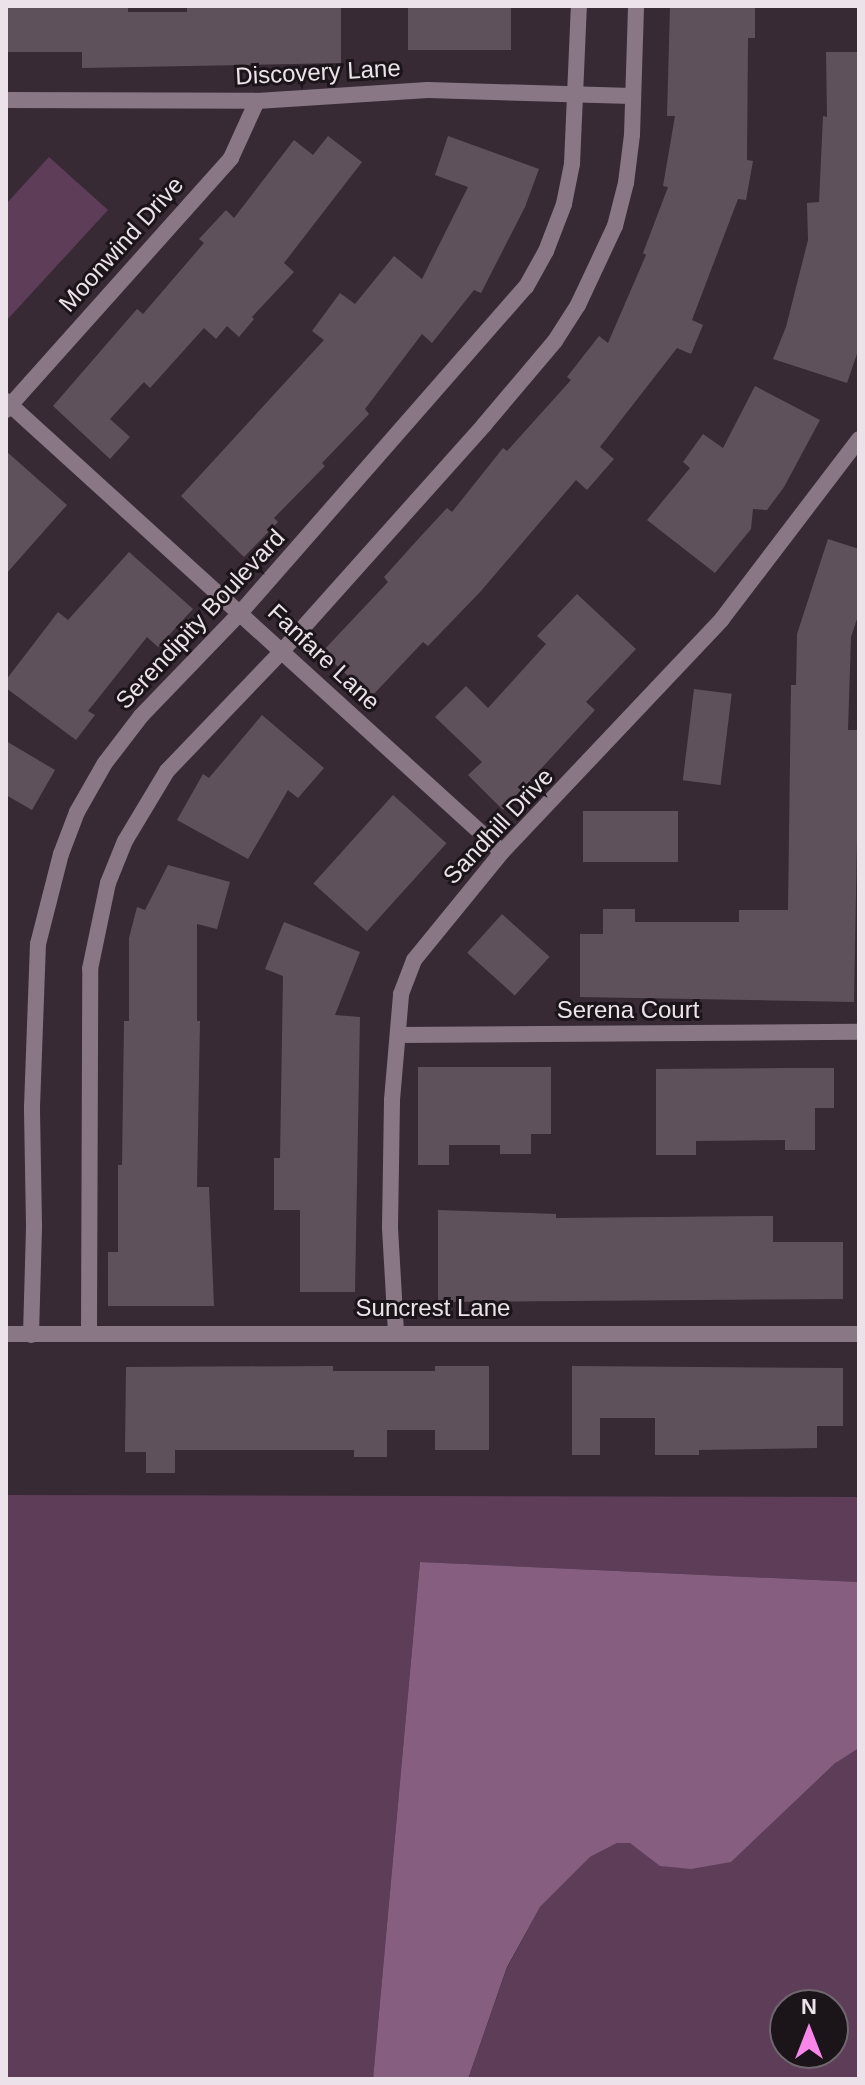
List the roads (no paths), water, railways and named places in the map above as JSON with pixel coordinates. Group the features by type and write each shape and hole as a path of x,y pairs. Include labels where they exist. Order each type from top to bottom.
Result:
{"street":[{"name":"Serendipity Boulevard","path":"31,1335 34,989 38,944 48,899 77,812 105,763 141,716 241,612 526,287 546,251 564,204 572,164 578,93 579,6"},
{"path":"89,1333 90,969 108,883 125,841 167,771 283,650 484,425 555,341 578,305 615,226 623,198 632,135 636,6"},
{"name":"Discovery Lane","path":"6,100 257,101 428,90 632,96"},
{"name":"Moonwind Drive","path":"7,406 231,158 257,101"},
{"name":"Fanfare Lane","path":"7,406 241,612 502,852"},
{"name":"Sandhill Drive","path":"396,1332 390,1228 392,1100 401,994 414,960 502,852 722,619 859,439"},
{"name":"Serena Court","path":"398,1035 859,1032"},
{"name":"Suncrest Lane","path":"6,1334 859,1334"}]}
